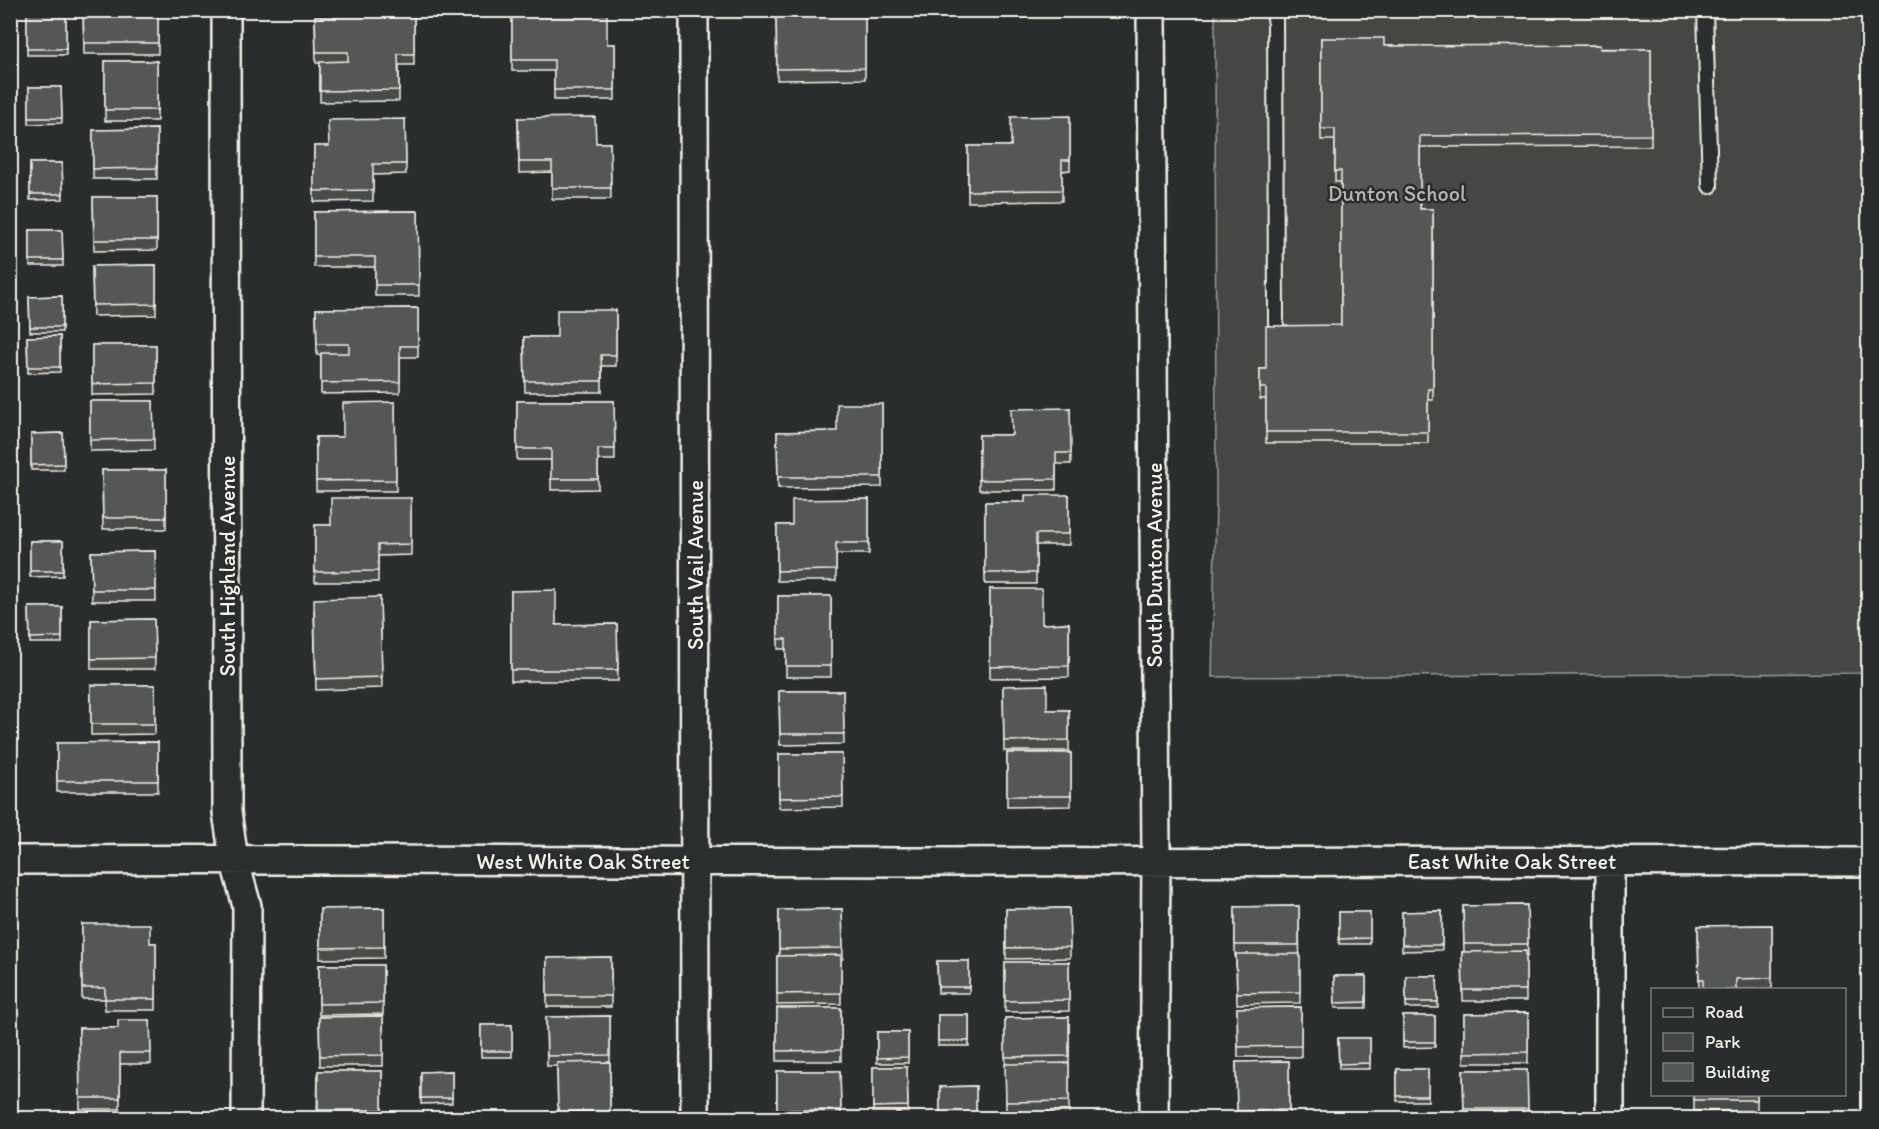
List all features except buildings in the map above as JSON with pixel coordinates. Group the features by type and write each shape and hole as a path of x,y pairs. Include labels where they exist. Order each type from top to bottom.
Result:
{"street":[{"name":"South Highland Avenue","path":"226,10 227,812 234,859 247,906 246,1119"},
{"name":"South Vail Avenue","path":"694,10 695,1119"},
{"name":"South Dunton Avenue","path":"1150,10 1156,862 1154,1119"},
{"name":"West White Oak Street","path":"10,860 1156,862"},
{"name":"East White Oak Street","path":"1156,862 1610,860 1869,862"},
{"path":"1610,860 1610,1119"}],"lane":[{"path":"1275,10 1276,323"},
{"path":"1705,10 1710,186"}],"green space":[{"name":"Dunton School","path":"1215,11 1868,11 1868,673 1212,677 1216,501"}]}
